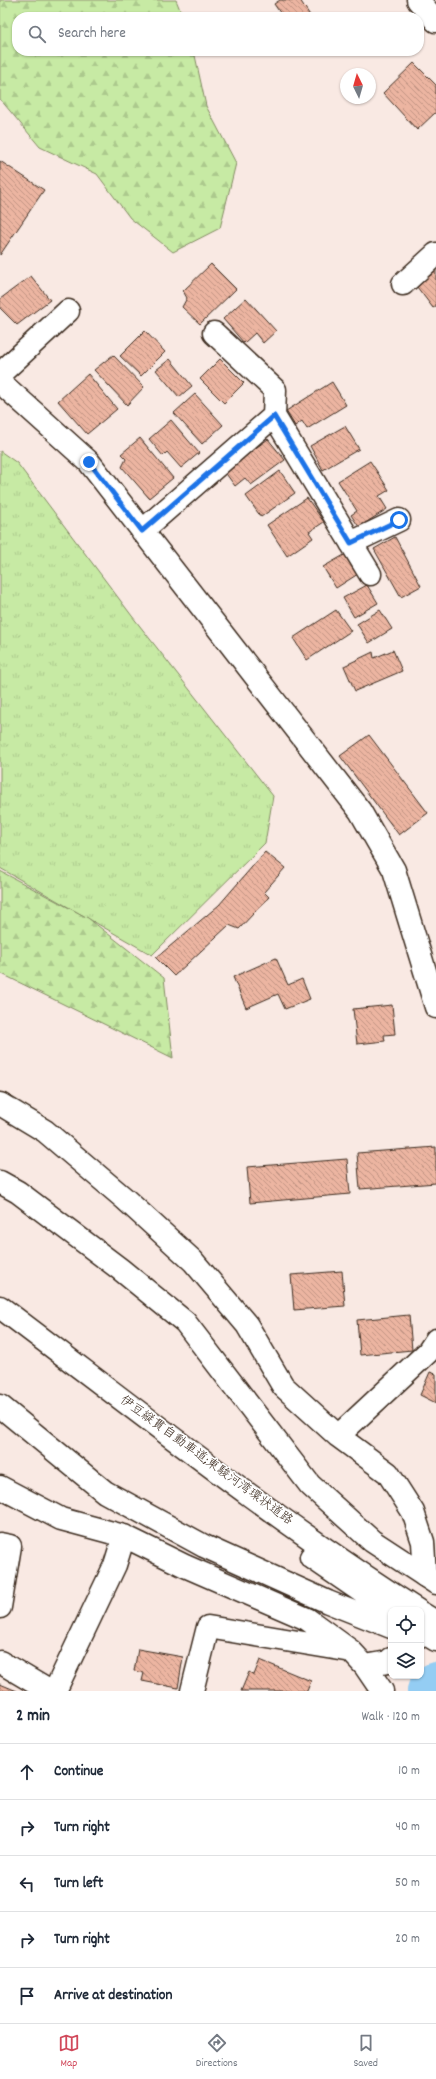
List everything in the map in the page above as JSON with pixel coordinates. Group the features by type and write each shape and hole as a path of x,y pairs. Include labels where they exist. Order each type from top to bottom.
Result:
{"main road":[{"path":"418,0 436,21"},
{"path":"403,284 436,254"},
{"path":"0,374 68,311"},
{"path":"214,333 275,390 274,416 370,574"},
{"path":"0,382 89,462 360,811 394,870 436,1007"},
{"path":"142,531 274,416"},
{"path":"351,543 399,520"},
{"path":"0,1104 46,1131 125,1199 193,1261 247,1325 283,1386 338,1436 388,1473 413,1512 423,1542 431,1580"},
{"path":"0,1182 18,1192 101,1254 185,1322 310,1484 372,1541 431,1580"},
{"name":"伊豆縦貫自動車道;東駿河湾環状道路","path":"0,1307 220,1483 361,1593 388,1610"},
{"name":"伊豆縦貫自動車道;東駿河湾環状道路","path":"0,1326 220,1483 412,1607"},
{"path":"338,1436 428,1352 436,1340"},
{"path":"0,1406 105,1492 204,1546 328,1602 388,1626"},
{"path":"0,1487 61,1519 124,1536 185,1566 307,1618 358,1659 382,1691"},
{"path":"55,1691 115,1565 124,1536"},
{"path":"0,1544 10,1546 0,1607"},
{"path":"424,1615 436,1622"},
{"path":"192,1691 208,1627 358,1659 388,1662"},
{"path":"424,1633 436,1640"},
{"path":"424,1642 436,1648"},
{"path":"0,1662 49,1691"}],"green space":[{"path":"0,0 176,0 181,12 12,12 12,56 195,56 206,106 236,163 220,228 173,252 130,218 97,174 40,147 0,99"},
{"path":"0,451 17,463 132,616 273,796 265,843 152,955 0,868"},
{"path":"0,871 88,918 164,978 173,1058 0,973"}],"building":[{"path":"280,0 300,0 308,12 280,12 274,4"},
{"path":"414,63 436,85 436,112 417,130 383,93"},
{"path":"0,161 44,190 0,255"},
{"path":"211,264 236,289 200,324 182,307 187,298 183,291"},
{"path":"436,270 436,306 433,308 417,287"},
{"path":"31,276 50,300 17,325 0,308 0,299"},
{"path":"246,298 276,331 263,343 255,333 244,343 223,319"},
{"path":"145,331 165,352 141,376 120,356"},
{"path":"113,355 144,387 127,405 94,370"},
{"path":"170,359 192,386 179,397 156,370"},
{"path":"220,359 244,383 224,403 200,379"},
{"path":"88,374 117,409 87,434 58,401"},
{"path":"332,382 346,405 307,429 302,421 295,426 286,411"},
{"path":"195,394 223,425 202,444 174,413"},
{"path":"171,420 199,453 181,468 167,452 163,456 149,439"},
{"path":"345,426 359,449 323,470 310,446"},
{"path":"140,438 173,478 149,498 122,467 126,459 121,454"},
{"path":"268,439 285,460 251,485 245,478 235,486 224,471"},
{"path":"370,461 389,490 379,496 387,509 359,527 351,515 357,511 338,481"},
{"path":"280,471 295,493 261,517 246,496"},
{"path":"307,498 324,522 309,532 313,538 287,556 267,525"},
{"path":"395,537 421,586 401,597 374,549"},
{"path":"346,554 358,574 336,588 323,567"},
{"path":"367,585 378,603 354,617 343,598"},
{"path":"336,610 351,631 307,660 293,638"},
{"path":"380,610 392,629 369,643 357,624"},
{"path":"393,650 402,671 355,691 344,666 373,652 374,658"},
{"path":"369,735 428,813 399,835 340,756"},
{"path":"265,852 285,868 264,892 269,897 239,929 229,925 174,976 156,958 219,905"},
{"path":"276,958 288,985 302,979 310,999 285,1009 278,994 246,1008 233,977"},
{"path":"392,1005 395,1034 384,1035 385,1041 357,1044 353,1009"},
{"path":"436,1147 436,1183 360,1189 357,1153"},
{"path":"347,1159 350,1194 250,1203 247,1167"},
{"path":"342,1271 345,1306 294,1310 291,1275"},
{"path":"409,1315 412,1350 360,1355 357,1320"},
{"path":"430,1372 436,1374 436,1403 420,1395"},
{"path":"138,1649 183,1657 178,1688 142,1681 144,1673 134,1671"},
{"path":"260,1660 311,1681 307,1691 241,1691 249,1672 254,1675"},
{"path":"0,1684 17,1691 0,1691"}],"waterway":[{"path":"430,1691 436,1685"}],"route":[{"path":"89,462 142,531 274,416 351,543 399,520"}]}
